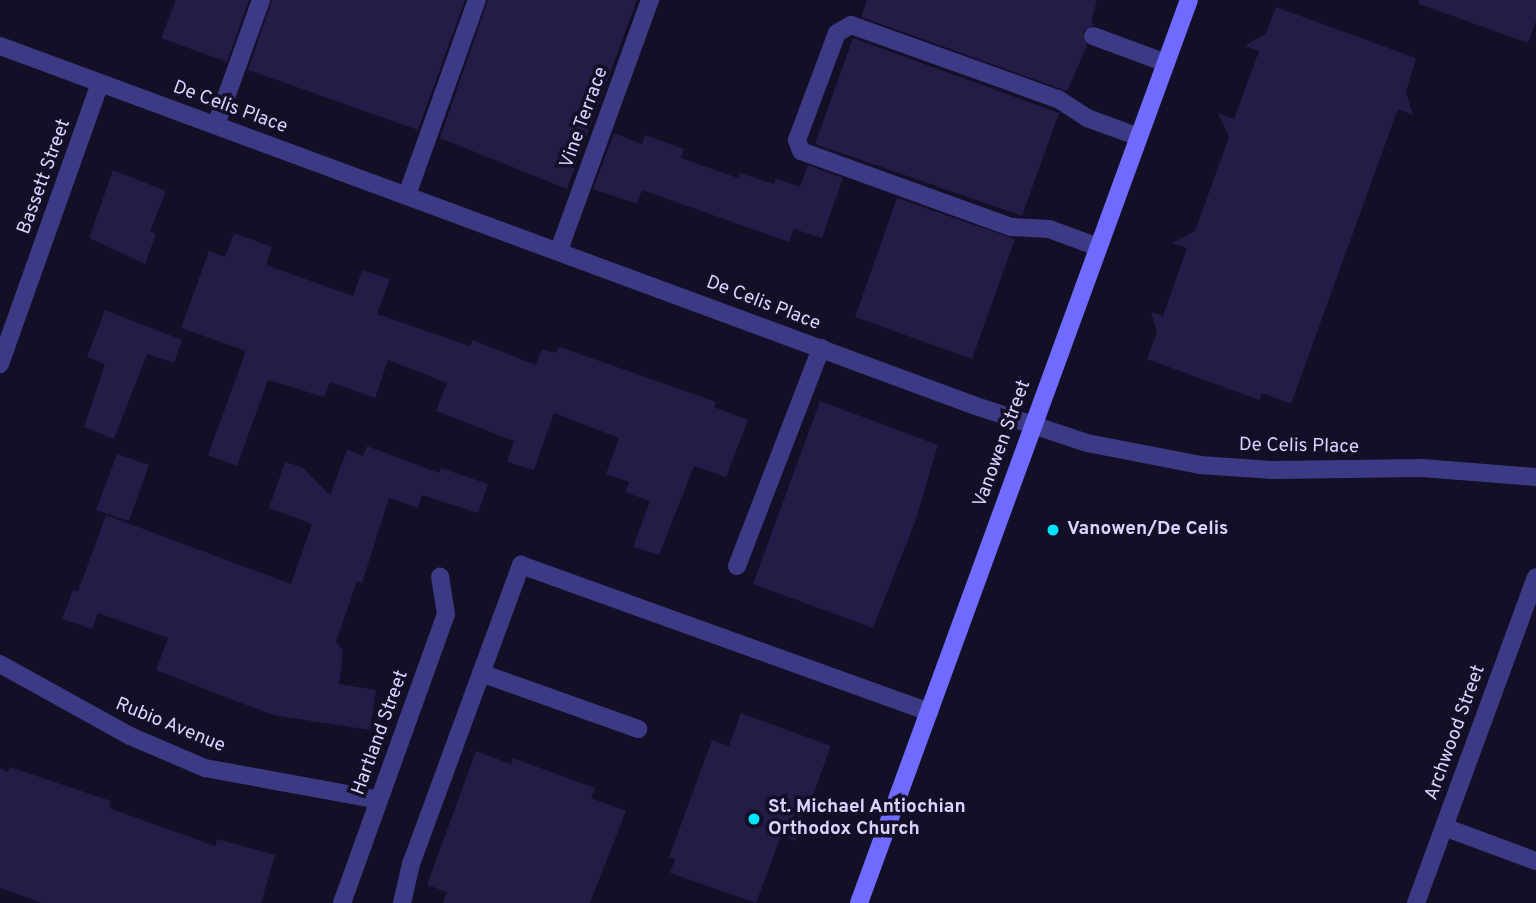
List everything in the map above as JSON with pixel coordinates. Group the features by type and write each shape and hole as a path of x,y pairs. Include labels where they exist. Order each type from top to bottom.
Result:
{"main road":[{"name":"Vanowen Street","path":"859,903 1189,0"}],"street":[{"path":"216,125 261,0"},
{"path":"407,195 477,0"},
{"name":"Vine Terrace","path":"559,250 650,0"},
{"path":"1098,247 1049,229 1011,227 801,151 797,140 838,33 851,25 1058,99 1087,118 1139,136"},
{"path":"1093,36 1166,63"},
{"name":"De Celis Place","path":"0,46 1087,443 1200,465 1274,470 1422,468 1536,477"},
{"name":"Bassett Street","path":"0,364 100,83"},
{"path":"737,566 821,348"},
{"path":"402,903 411,864 521,565 929,712"},
{"name":"Hartland Street","path":"342,903 446,614 440,576"},
{"name":"Archwood Street","path":"1416,903 1536,578"},
{"name":"Rubio Avenue","path":"0,664 130,736 205,768 379,800"},
{"path":"481,673 638,729"},
{"path":"1444,827 1536,861"}],"building":[{"path":"176,0 249,0 227,62 161,38"},
{"path":"272,0 465,0 418,130 248,70"},
{"path":"488,0 637,0 567,189 440,138"},
{"path":"867,0 1097,0 1091,23 1095,24 1083,31 1087,46 1067,91 861,17"},
{"path":"1419,0 1536,0 1536,21 1528,43 1419,4"},
{"path":"1276,7 1416,58 1406,92 1413,115 1398,109 1291,404 1262,393 1259,400 1147,359 1157,332 1151,312 1163,316 1187,248 1172,243 1195,231 1229,137 1218,113 1234,119 1259,51 1245,46 1266,33"},
{"path":"853,38 1059,113 1022,216 815,144"},
{"path":"614,133 642,144 645,135 684,149 681,158 738,178 740,173 774,184 776,178 800,187 808,165 843,178 822,238 794,229 789,242 642,190 637,204 593,189"},
{"path":"113,170 166,191 150,231 156,234 145,264 89,238"},
{"path":"897,198 1015,239 972,359 855,317"},
{"path":"234,233 272,247 266,265 353,296 362,270 390,279 377,314 470,346 473,340 536,365 542,349 555,353 560,347 716,402 714,407 748,420 726,477 694,466 659,555 633,547 650,501 625,492 629,482 606,474 619,438 554,413 534,470 507,462 514,441 436,411 447,383 388,360 375,398 330,382 324,397 268,380 237,466 208,455 246,351 181,328 209,251 225,257"},
{"path":"105,310 182,340 174,363 147,354 114,439 84,427 105,364 87,357"},
{"path":"820,401 938,445 915,522 873,628 753,584"},
{"path":"367,446 439,473 441,468 488,484 478,513 422,495 418,508 389,498 362,583 357,581 336,642 343,651 339,684 376,690 370,730 273,715 156,670 168,638 98,613 92,629 62,619 73,590 78,591 106,515 291,584 312,524 269,508 285,462 302,467 330,495 347,450 363,456"},
{"path":"117,454 149,465 129,521 96,510"},
{"name":"St. Michael Antiochian Orthodox Church","path":"741,713 831,746 796,841 781,836 756,903 670,873 675,859 669,857 712,740 729,746"},
{"path":"476,751 511,764 513,758 595,788 591,798 626,811 590,903 443,903 447,892 427,885"},
{"path":"10,767 111,801 109,808 215,846 217,839 275,855 261,903 42,903 0,888 0,768 8,772"}],"place":[{"name":"Vanowen/De Celis","path":"1053,530"},
{"name":"St. Michael Antiochian Orthodox Church","path":"754,819"}]}
